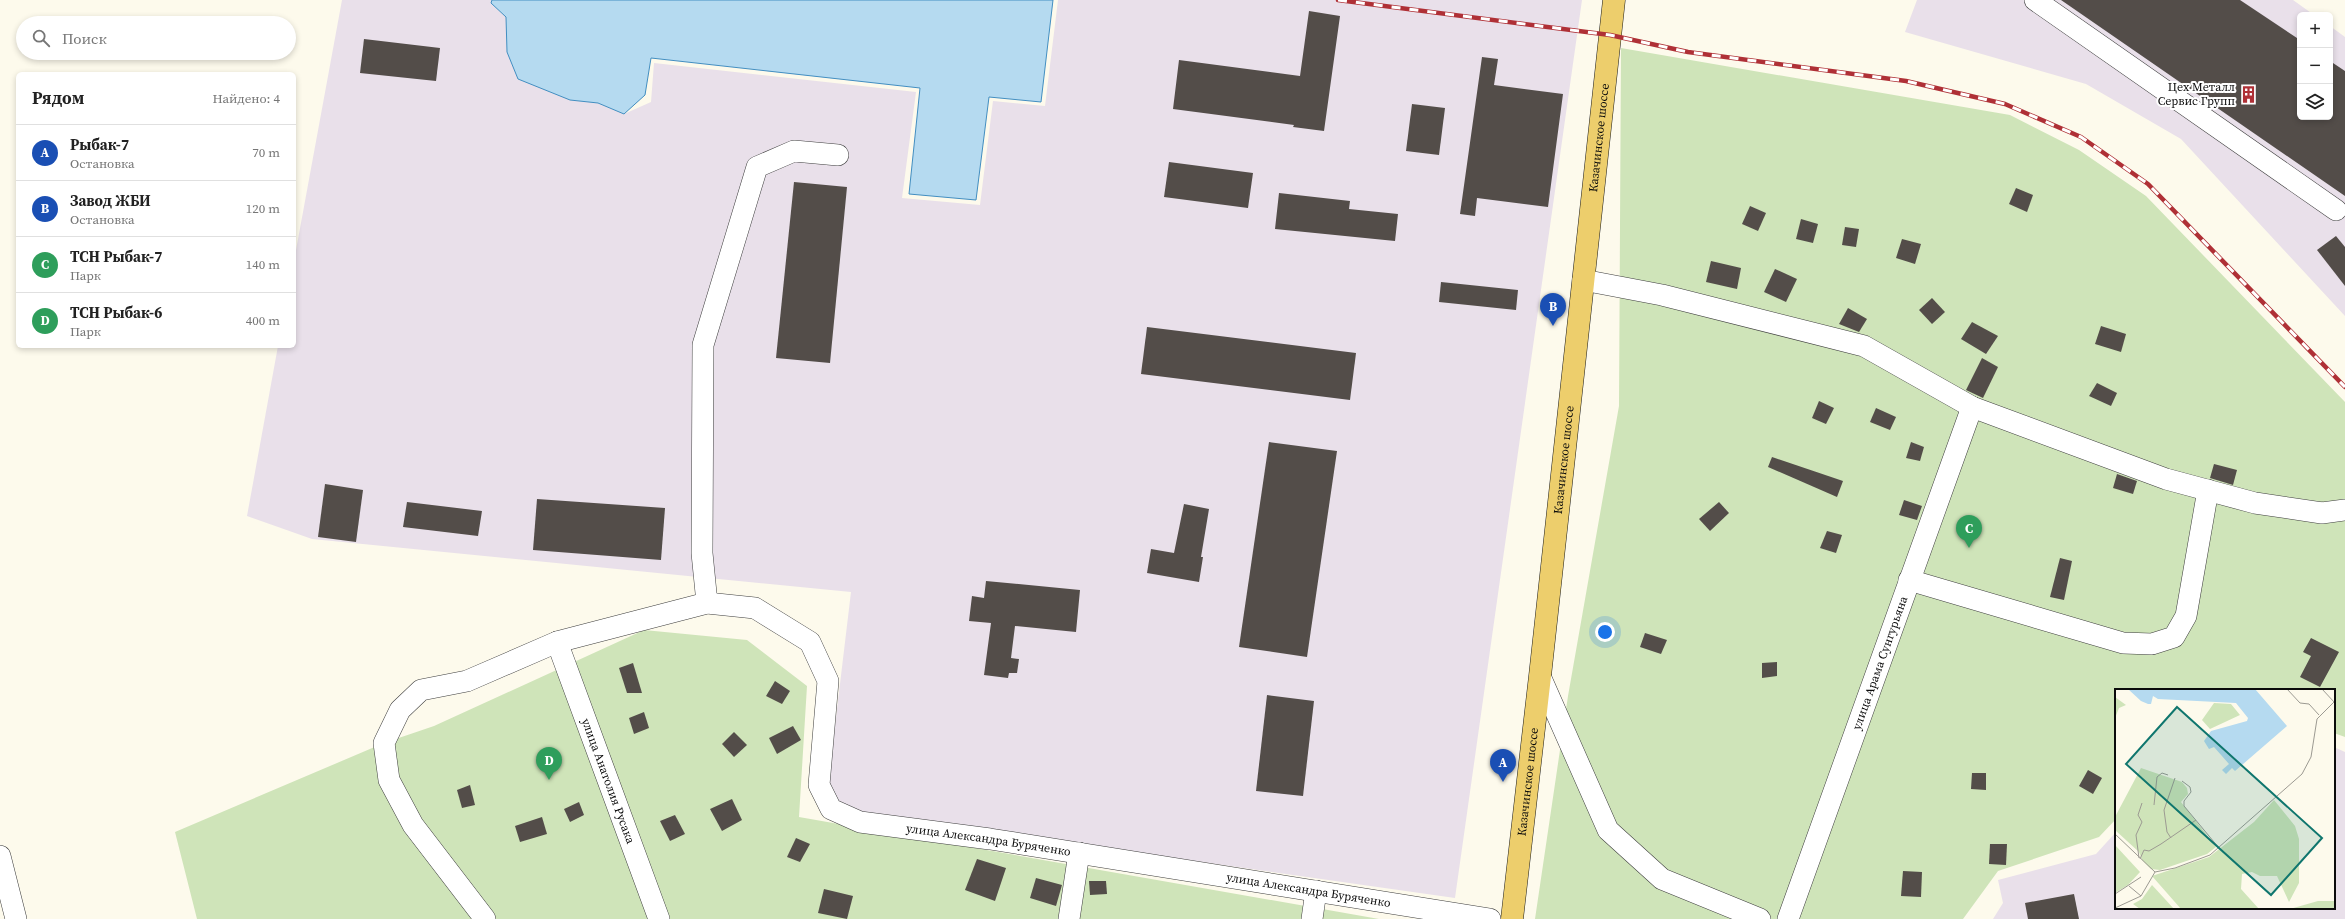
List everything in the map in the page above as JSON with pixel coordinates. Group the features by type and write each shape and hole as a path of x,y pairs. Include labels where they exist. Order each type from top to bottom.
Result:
{"main road":[{"name":"Казачинское шоссе","path":"1512,919 1614,0"}],"street":[{"path":"2036,0 2336,210"},
{"path":"707,603 702,553 703,345 757,167 794,151 838,155"},
{"path":"1583,280 1662,295 1864,346 1972,407 2166,479 2255,503 2322,513 2345,510"},
{"name":"улица Арама Сунгурьяна","path":"1788,919 1972,407"},
{"path":"1909,580 2124,643 2152,644 2174,637 2186,616 2208,490"},
{"name":"улица Александра Буряченко","path":"485,919 413,825 389,780 384,743 400,710 421,690 467,681 557,642 707,603 755,608 810,642 828,681 819,785 831,809 860,822 1079,853 1482,918"},
{"name":"улица Анатолия Русака","path":"557,642 658,919"},
{"path":"1540,676 1608,830 1662,880 1760,919"},
{"path":"1069,919 1079,853"},
{"path":"0,856 16,919"},
{"path":"1312,919 1316,891"}],"shaded area":[{"path":"342,0 492,0 491,3 506,17 507,52 570,100 598,103 624,114 651,102 654,63 916,92 902,198 980,205 993,101 1045,106 1058,0 1582,0 1455,898 843,811 828,784 851,592 312,539 247,516 278,348 296,348 296,250"},
{"path":"1917,0 2293,0 2310,12 2297,12 2297,120 2333,120 2333,28 2345,37 2345,316 2181,139 2086,84 1905,32"},
{"path":"2335,747 2345,752 2345,919 1993,919 2003,903 1998,880 2096,854 2115,833 2115,909 2335,909"}],"green space":[{"path":"1621,48 2010,115 2079,150 2146,196 2345,402 2345,737 2335,733 2335,689 2115,689 2115,820 2099,837 1998,871 1963,919 1535,919 1568,696 1619,406"},
{"path":"644,630 747,640 807,686 799,817 1379,919 197,919 175,832 384,743 434,726"}],"water":[{"path":"492,0 1053,0 1041,102 989,97 976,200 909,194 920,88 651,58 645,95 624,114 598,103 570,100 518,79 507,52 506,17 491,3"}],"building":[{"name":"Цех Металл Сервис Групп","path":"2061,0 2240,0 2297,38 2297,120 2333,120 2333,63 2345,71 2345,196"},
{"path":"1309,11 1340,16 1324,131 1293,127 1294,125 1173,109 1179,60 1300,76"},
{"path":"364,39 440,48 436,81 360,73"},
{"path":"1482,57 1498,59 1494,85 1563,94 1548,207 1477,198 1475,216 1460,214"},
{"path":"1412,104 1445,108 1439,155 1406,151"},
{"path":"1169,162 1253,173 1248,208 1164,197"},
{"path":"794,182 847,187 830,363 776,358"},
{"path":"2016,188 2033,195 2027,212 2009,204"},
{"path":"1279,193 1350,201 1349,209 1398,214 1395,241 1275,229"},
{"path":"1750,206 1766,213 1758,231 1742,224"},
{"path":"1801,219 1818,224 1813,243 1796,239"},
{"path":"1845,227 1859,229 1856,247 1842,245"},
{"path":"2336,236 2345,247 2345,286 2317,250"},
{"path":"1902,239 1921,244 1915,264 1896,258"},
{"path":"1711,261 1741,268 1737,289 1706,282"},
{"path":"1775,269 1797,279 1786,302 1764,292"},
{"path":"1441,282 1518,290 1516,310 1439,302"},
{"path":"1932,298 1945,312 1932,324 1919,310"},
{"path":"1848,308 1867,319 1859,332 1839,324"},
{"path":"1972,322 1998,336 1986,354 1961,339"},
{"path":"2101,326 2126,334 2121,352 2095,344"},
{"path":"1147,327 1356,353 1350,400 1141,374"},
{"path":"1982,358 1998,367 1983,398 1966,390"},
{"path":"2097,383 2117,393 2111,406 2089,396"},
{"path":"1819,401 1834,408 1826,424 1812,418"},
{"path":"1876,408 1896,417 1890,430 1870,422"},
{"path":"1269,442 1337,451 1307,657 1239,647"},
{"path":"1911,442 1924,447 1920,461 1906,458"},
{"path":"1772,457 1843,481 1837,497 1768,467"},
{"path":"2214,464 2237,470 2233,485 2210,478"},
{"path":"2117,474 2137,481 2133,494 2113,488"},
{"path":"325,484 363,490 356,542 318,537"},
{"path":"537,499 665,508 661,560 533,550"},
{"path":"1904,500 1922,506 1917,520 1899,515"},
{"path":"407,502 482,511 478,536 403,527"},
{"path":"1719,502 1729,513 1710,531 1699,519"},
{"path":"1184,504 1209,509 1201,557 1203,557 1199,582 1147,573 1151,549 1174,553"},
{"path":"1827,531 1842,535 1836,553 1820,548"},
{"path":"2060,558 2072,561 2064,600 2050,597"},
{"path":"986,581 1080,590 1076,632 1015,626 1011,658 1019,659 1017,673 1009,673 1008,678 984,675 991,623 969,621 972,596 984,598"},
{"path":"1645,633 1667,640 1661,654 1640,647"},
{"path":"2311,638 2339,652 2320,687 2300,677 2311,656 2303,652"},
{"path":"1777,662 1777,676 1762,678 1762,663"},
{"path":"633,663 642,693 627,693 619,668"},
{"path":"775,681 790,691 782,704 766,696"},
{"path":"1267,695 1314,701 1303,796 1256,791"},
{"path":"644,712 649,728 634,734 629,718"},
{"path":"793,726 801,740 777,754 769,738"},
{"path":"734,732 747,745 734,757 722,744"},
{"path":"2088,770 2102,778 2093,794 2079,786"},
{"path":"1972,773 1986,773 1986,790 1971,789"},
{"path":"470,785 475,805 462,808 457,790"},
{"path":"732,799 742,820 722,831 710,809"},
{"path":"579,802 584,815 570,822 564,809"},
{"path":"675,815 685,834 670,841 660,821"},
{"path":"542,817 547,834 520,842 515,826"},
{"path":"796,838 810,844 800,862 787,857"},
{"path":"1990,844 2007,844 2006,865 1989,864"},
{"path":"977,859 1006,868 995,901 965,890"},
{"path":"1903,871 1922,872 1921,897 1901,896"},
{"path":"1036,878 1062,885 1056,906 1030,898"},
{"path":"1089,881 1106,881 1107,894 1090,895"},
{"path":"824,889 853,896 847,919 818,913"},
{"path":"2074,894 2079,919 2028,919 2025,903"}],"railway":[{"path":"1338,0 1610,35 1688,52 1906,81 2005,104 2081,137 2148,184 2345,387"}],"place":[{"name":"Цех Металл Сервис Групп","path":"2248,94"},
{"name":"Завод ЖБИ","path":"1553,326"},
{"name":"ТСН Рыбак-7","path":"1969,548"},
{"name":"ТСН Рыбак-6","path":"549,780"},
{"name":"Рыбак-7","path":"1503,782"}]}
